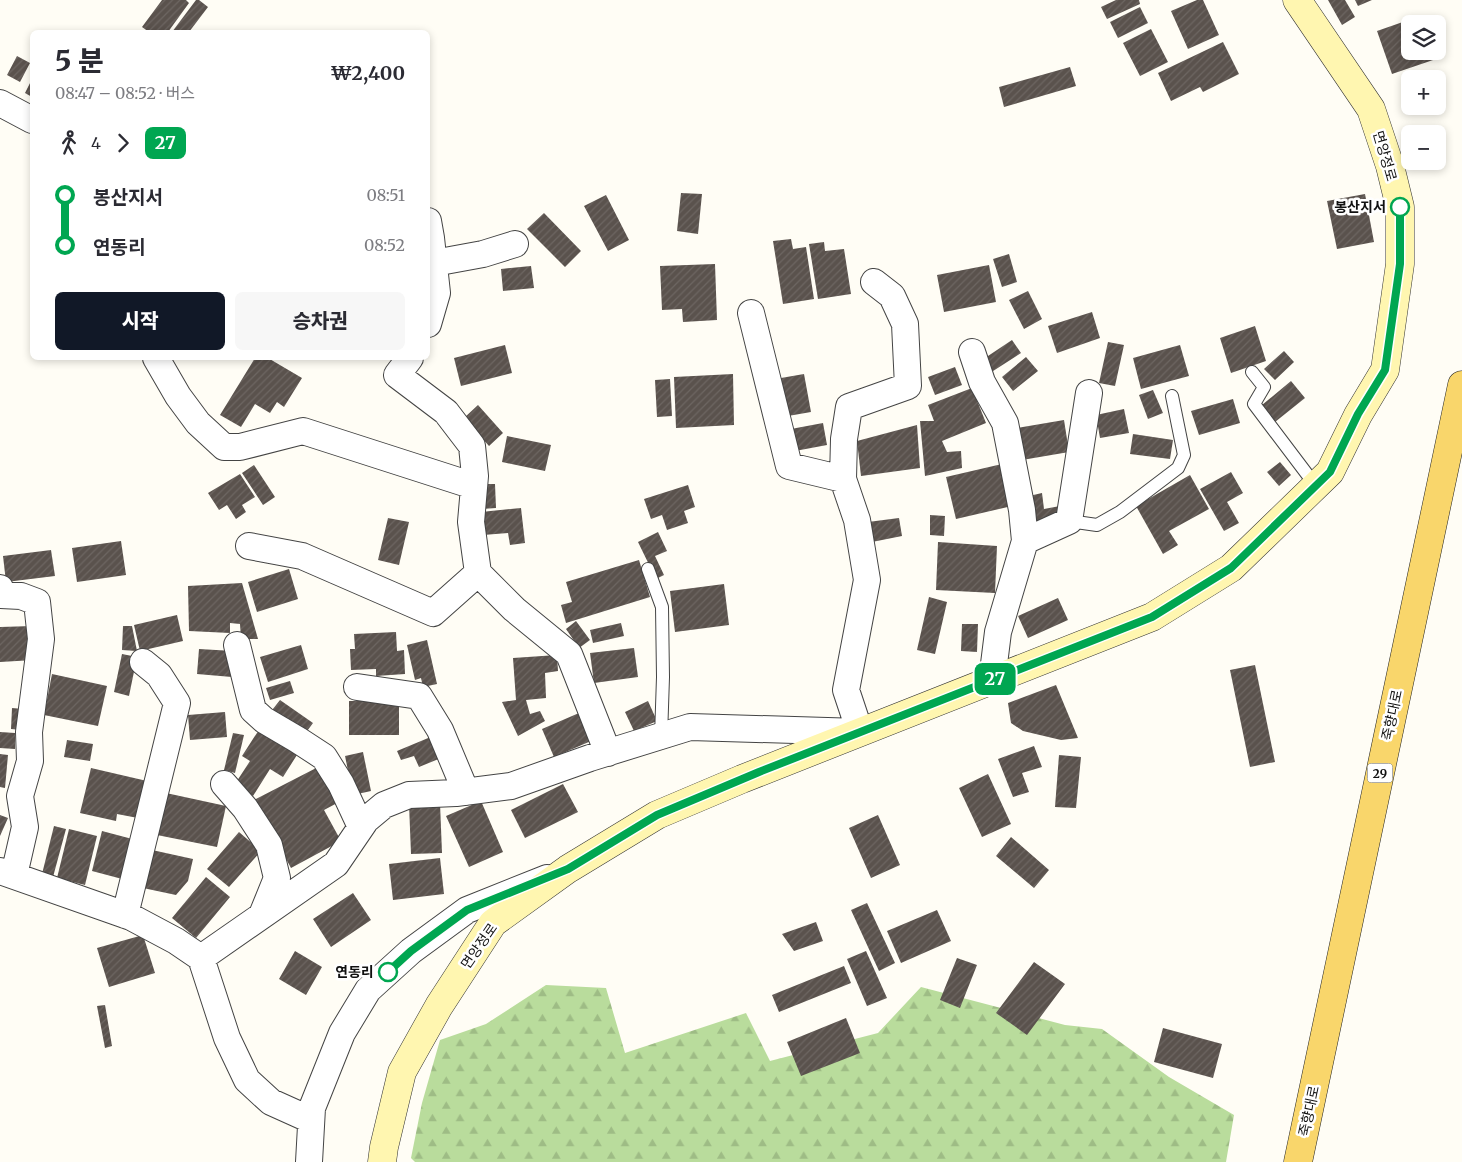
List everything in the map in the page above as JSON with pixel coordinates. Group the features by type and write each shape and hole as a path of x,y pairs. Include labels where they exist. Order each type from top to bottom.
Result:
{"main road":[{"name":"면앙정로","path":"382,1162 402,1072 438,1006 493,923 568,869 657,815 742,779 1152,617 1231,568 1330,472 1358,414 1385,370 1400,264 1400,207 1390,166 1371,109 1298,0"},
{"name":"죽향대로","path":"1298,1162 1462,385"}],"street":[{"path":"0,103 30,119"},
{"path":"430,235 438,293 430,318"},
{"path":"434,263 483,254 515,244"},
{"path":"201,958 336,864 366,820 384,805 408,795 466,792 511,786 690,727 860,732 846,690 867,580 857,520 843,479 844,439 849,407 908,386 905,324 892,296 874,282"},
{"path":"751,313 789,466 843,479"},
{"path":"972,352 982,382 1005,423 1022,510 1025,541 998,632 992,680"},
{"path":"157,360 178,396 198,423 224,447 240,447 303,431 474,486"},
{"path":"409,360 398,375 446,412 472,446 474,486 471,522 478,573 514,609 569,654 608,753"},
{"path":"1025,541 1069,521 1089,393"},
{"path":"249,546 302,556 433,613 478,573"},
{"path":"0,588 1,595 21,596 37,602 41,640 28,732 30,761 10,797 25,827 7,873 125,915 176,940 201,958 227,1038 247,1080 271,1102 312,1120"},
{"path":"237,645 253,710 264,720 324,757 341,784 361,827"},
{"path":"125,915 177,703 159,675 143,662"},
{"path":"357,687 419,696 440,730 466,792"},
{"path":"224,784 245,808 269,845 277,878 262,915"},
{"path":"309,1162 312,1108 342,1033 368,990 411,951 467,910 568,869"}],"lane":[{"path":"1252,372 1264,387 1254,404 1316,486"},
{"path":"1069,521 1097,525 1120,512 1178,468 1184,454 1172,396"},
{"path":"1445,464 1462,440"},
{"path":"648,569 662,607 663,677 661,736"}],"green space":[{"path":"546,985 606,988 625,1053 746,1013 770,1061 878,1033 921,987 1065,1025 1102,1029 1169,1077 1234,1115 1226,1162 415,1162 411,1158 422,1103 440,1040 486,1024"}],"building":[{"path":"162,0 186,0 189,3 169,30 146,30 142,27"},
{"path":"196,0 199,0 208,7 191,30 174,30"},
{"path":"1116,0 1139,0 1140,4 1107,19 1101,7"},
{"path":"1197,0 1203,0 1219,35 1188,49 1171,11"},
{"path":"1328,0 1345,0 1355,17 1342,25"},
{"path":"1355,0 1372,0 1358,6"},
{"path":"1140,7 1148,23 1118,38 1110,22"},
{"path":"1401,23 1401,60 1433,60 1392,74 1377,31"},
{"path":"1151,29 1168,62 1140,76 1123,43"},
{"path":"1223,42 1239,74 1203,92 1200,87 1171,101 1158,73"},
{"path":"17,56 30,63 20,82 7,75"},
{"path":"1070,67 1076,86 1004,107 999,87"},
{"path":"30,83 30,96 25,93"},
{"path":"681,193 702,194 698,234 677,231"},
{"path":"1365,194 1374,242 1337,249 1327,201"},
{"path":"606,195 629,240 608,251 584,206"},
{"path":"544,213 581,251 565,267 527,229"},
{"path":"791,239 793,249 806,247 814,299 783,304 773,241"},
{"path":"824,242 825,251 844,249 851,294 818,299 809,244"},
{"path":"1009,254 1017,282 1002,287 993,259"},
{"path":"715,264 717,320 683,322 682,309 662,310 660,266"},
{"path":"989,265 996,302 944,312 937,275"},
{"path":"531,266 534,288 503,291 501,269"},
{"path":"1028,291 1042,319 1024,329 1009,300"},
{"path":"1092,312 1100,338 1057,353 1048,326"},
{"path":"1255,326 1266,361 1231,373 1220,338"},
{"path":"1012,340 1021,353 990,373 982,360"},
{"path":"1108,342 1124,345 1115,386 1099,383"},
{"path":"505,345 512,373 461,386 454,358"},
{"path":"1180,345 1189,376 1141,389 1133,358"},
{"path":"1284,351 1294,362 1275,380 1264,369"},
{"path":"1026,357 1038,371 1013,391 1002,377"},
{"path":"254,360 271,360 302,378 284,407 277,402 270,413 255,404 241,427 220,415"},
{"path":"955,367 962,385 935,395 928,377"},
{"path":"733,374 734,425 676,428 674,377"},
{"path":"804,374 811,412 788,416 781,378"},
{"path":"670,379 672,416 657,417 655,380"},
{"path":"1291,381 1305,398 1275,422 1262,405"},
{"path":"972,388 986,423 942,441 947,452 961,451 962,468 925,476 920,421 934,421 928,405"},
{"path":"1153,390 1163,413 1148,419 1139,395"},
{"path":"1233,399 1240,423 1199,435 1191,411"},
{"path":"478,405 503,433 489,446 464,418"},
{"path":"1124,409 1129,433 1100,438 1096,415"},
{"path":"1064,420 1069,452 1022,460 1017,428"},
{"path":"823,423 827,445 795,451 791,429"},
{"path":"917,425 920,468 861,476 857,441"},
{"path":"1133,434 1173,440 1170,459 1130,454"},
{"path":"507,436 551,445 545,471 502,462"},
{"path":"1280,462 1291,475 1279,486 1267,472"},
{"path":"1002,464 1012,506 956,519 946,477"},
{"path":"254,465 275,497 263,505 242,473"},
{"path":"1231,472 1243,493 1227,502 1239,523 1224,531 1200,489"},
{"path":"240,474 255,497 242,505 246,512 236,519 227,505 219,510 208,493"},
{"path":"1190,475 1209,509 1169,531 1178,545 1163,554 1136,506"},
{"path":"481,484 495,484 496,508 482,509"},
{"path":"688,485 695,507 684,511 688,523 667,530 662,515 651,519 644,499"},
{"path":"1042,493 1044,509 1060,506 1063,521 1034,526 1029,496"},
{"path":"521,508 525,543 510,545 508,533 483,535 481,512"},
{"path":"930,515 945,516 944,536 930,535"},
{"path":"388,518 409,522 399,565 378,560"},
{"path":"899,518 902,536 872,542 868,522"},
{"path":"658,532 667,551 655,556 664,575 656,579 638,542"},
{"path":"121,541 126,575 77,582 72,548"},
{"path":"938,542 997,546 995,593 936,590"},
{"path":"51,550 55,576 6,582 3,556"},
{"path":"639,560 650,597 566,623 561,605 572,602 566,582"},
{"path":"289,569 298,599 257,612 248,582"},
{"path":"242,583 258,639 241,639 240,624 230,623 230,633 189,631 188,586"},
{"path":"724,584 729,625 675,632 670,591"},
{"path":"929,597 947,602 935,654 917,650"},
{"path":"1058,598 1068,620 1028,638 1018,616"},
{"path":"177,615 183,641 140,651 134,625"},
{"path":"576,621 590,640 579,648 566,629"},
{"path":"621,623 624,636 593,643 590,630"},
{"path":"962,624 978,624 977,652 961,651"},
{"path":"33,626 34,660 0,662 0,627"},
{"path":"123,626 132,626 137,651 122,650"},
{"path":"396,632 397,651 404,650 405,674 376,676 376,669 351,670 350,649 355,649 354,634"},
{"path":"427,640 437,684 423,687 421,678 415,680 407,645"},
{"path":"301,645 308,669 268,682 260,657"},
{"path":"634,648 638,677 594,683 590,653"},
{"path":"199,649 233,651 232,677 197,674"},
{"path":"122,654 137,657 129,696 114,692"},
{"path":"557,655 558,671 545,673 546,698 526,700 530,714 540,711 545,721 518,736 502,702 516,700 513,658"},
{"path":"1255,665 1275,762 1250,767 1230,670"},
{"path":"52,674 107,686 98,726 44,715"},
{"path":"290,681 294,693 270,700 266,688"},
{"path":"1056,685 1078,738 1061,740 1023,731 1011,723 1008,703"},
{"path":"280,700 313,723 302,738 269,714"},
{"path":"349,701 399,701 399,735 349,735"},
{"path":"648,701 657,721 634,731 625,712"},
{"path":"12,708 23,709 22,730 11,729"},
{"path":"225,712 227,737 190,740 188,715"},
{"path":"579,713 591,741 554,757 542,729"},
{"path":"264,722 302,747 283,777 270,769 253,796 235,784 250,761 242,756"},
{"path":"0,732 15,733 15,749 0,748"},
{"path":"233,733 244,735 235,773 224,770"},
{"path":"433,736 441,758 419,767 414,756 401,760 397,751"},
{"path":"67,740 93,744 90,761 64,757"},
{"path":"1034,746 1042,767 1022,773 1029,792 1013,797 998,759"},
{"path":"363,752 371,791 353,795 345,756"},
{"path":"0,754 8,755 5,788 0,787"},
{"path":"1059,755 1081,757 1076,808 1055,807"},
{"path":"322,765 341,801 324,810 341,841 291,868 254,800"},
{"path":"91,768 147,781 138,818 117,814 116,821 80,813"},
{"path":"988,774 1011,824 982,837 959,788"},
{"path":"563,784 578,812 525,838 511,810"},
{"path":"166,793 226,806 217,847 157,835"},
{"path":"481,801 503,852 469,867 446,816"},
{"path":"440,803 442,853 411,854 409,804"},
{"path":"0,815 8,818 0,836"},
{"path":"878,815 900,865 871,878 849,828"},
{"path":"54,826 66,829 53,877 42,874"},
{"path":"69,829 97,836 85,885 57,878"},
{"path":"102,831 136,840 126,880 92,871"},
{"path":"239,832 261,851 229,887 207,869"},
{"path":"1011,837 1049,870 1034,888 996,856"},
{"path":"152,850 193,859 188,881 176,895 143,888"},
{"path":"440,858 444,894 393,900 389,864"},
{"path":"206,877 230,897 196,938 172,918"},
{"path":"353,893 371,920 331,947 313,919"},
{"path":"867,903 895,963 879,971 851,910"},
{"path":"937,910 951,941 901,963 887,931"},
{"path":"816,922 823,941 794,951 782,934"},
{"path":"143,935 155,973 109,987 97,948"},
{"path":"295,951 322,967 306,995 279,979"},
{"path":"866,951 887,998 867,1006 847,959"},
{"path":"957,958 977,965 960,1008 940,1000"},
{"path":"1034,962 1065,984 1027,1035 996,1013"},
{"path":"844,966 851,983 779,1012 772,995"},
{"path":"105,1005 112,1046 105,1048 97,1006"},
{"path":"846,1018 860,1053 801,1076 787,1042"},
{"path":"1163,1028 1222,1044 1213,1078 1154,1062"}],"bus line":[{"name":"27","path":"388,972 411,951 467,910 568,869 657,815 759,772 1152,617 1231,568 1330,472 1358,414 1385,370 1400,264 1400,207"}],"place":[{"name":"봉산지서","path":"1400,207"},
{"name":"연동리","path":"388,972"}]}
